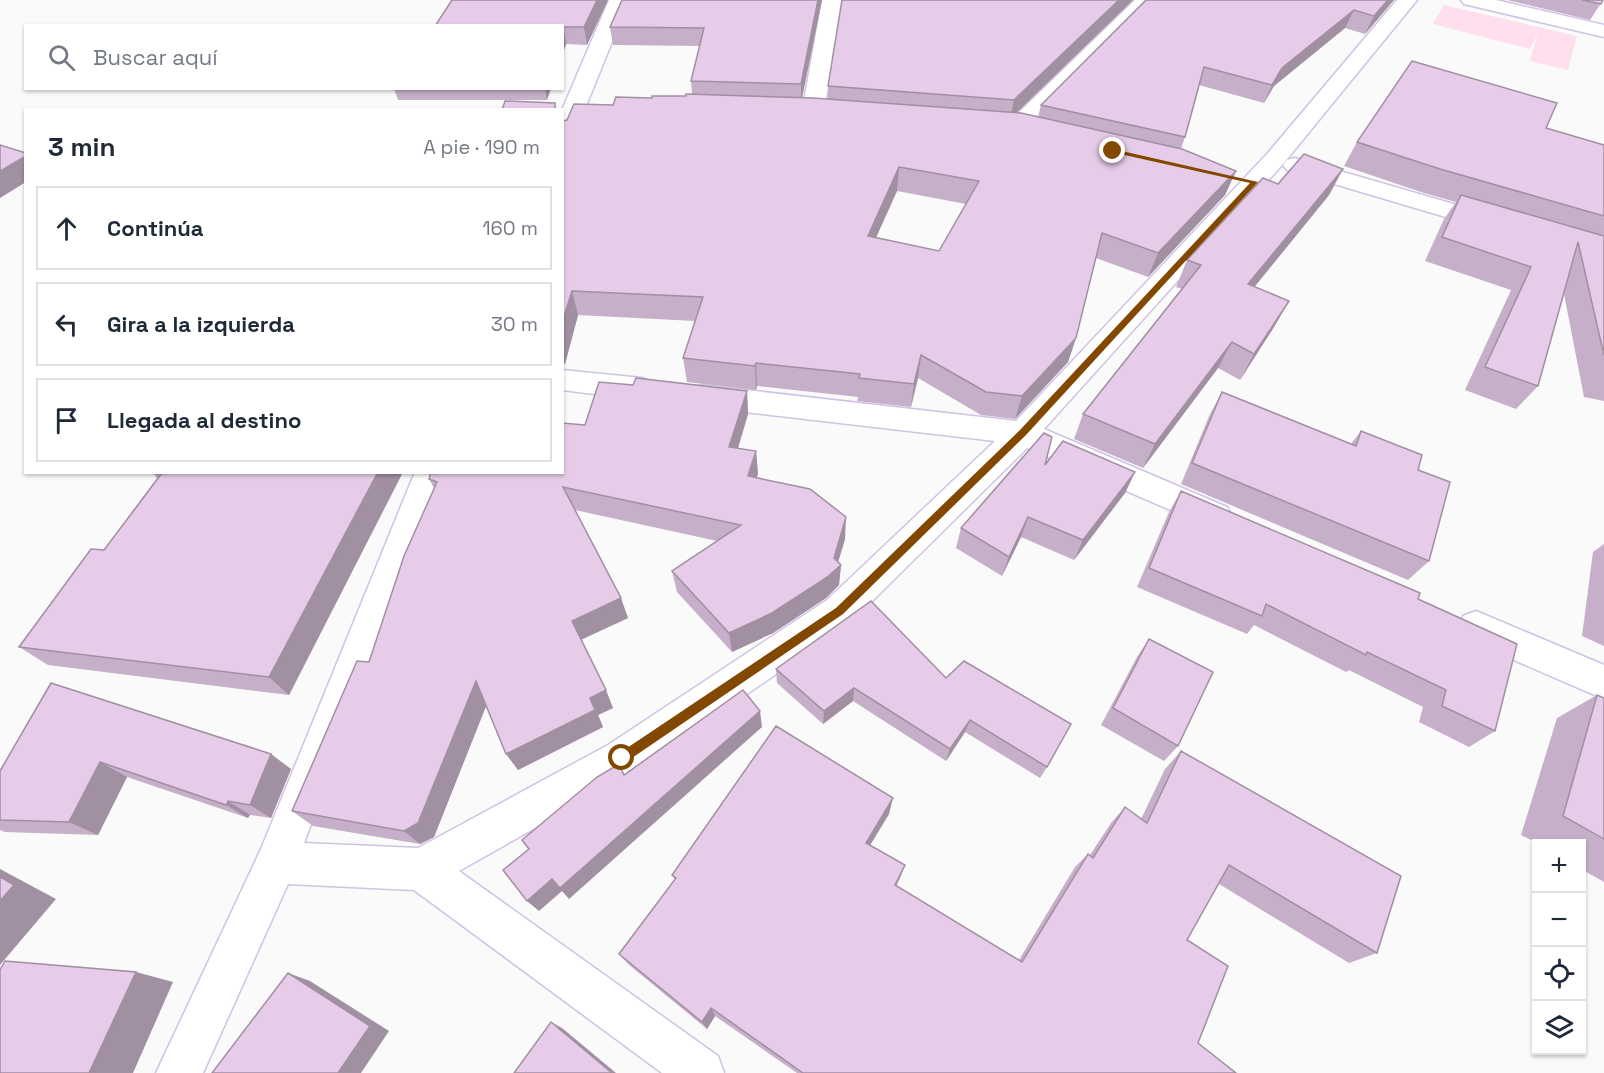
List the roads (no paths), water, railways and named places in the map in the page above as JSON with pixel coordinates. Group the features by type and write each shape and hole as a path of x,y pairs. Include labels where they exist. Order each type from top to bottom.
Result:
{"street":[{"path":"564,133 619,0"},
{"path":"813,112 832,0"},
{"path":"994,126 1027,130 1146,0"},
{"path":"276,863 421,869 622,758 839,611 1023,433 1407,0"},
{"path":"1471,0 1604,31"},
{"path":"575,105 599,105"},
{"path":"789,111 835,114"},
{"path":"1254,173 1513,230"},
{"path":"564,380 1023,433 1242,527"},
{"path":"179,1073 276,863 430,474"},
{"path":"1450,616 1604,682"},
{"path":"421,869 701,1073"}]}
